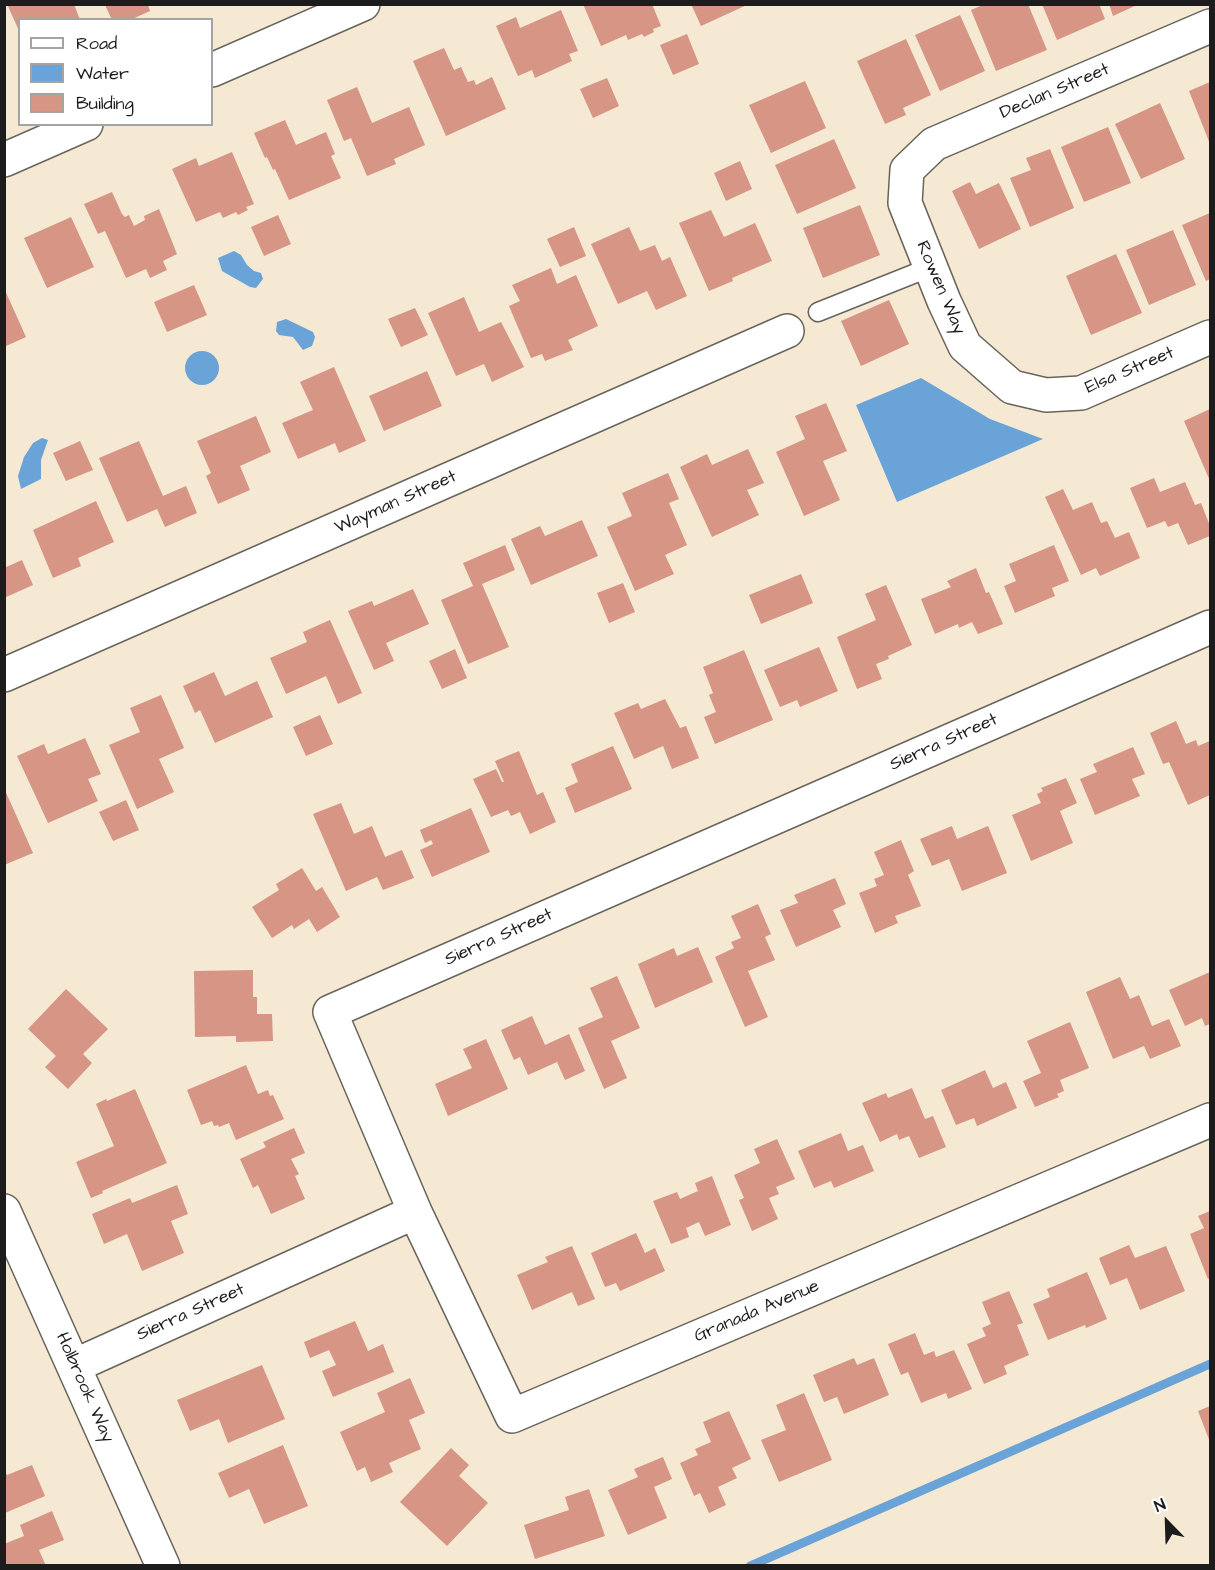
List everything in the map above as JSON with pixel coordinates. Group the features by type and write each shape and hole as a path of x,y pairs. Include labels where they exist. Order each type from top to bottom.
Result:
{"street":[{"path":"213,70 363,4"},
{"name":"Declan Street","path":"907,170 934,144 1210,26"},
{"path":"5,159 81,126"},
{"name":"Rowen Way","path":"907,170 904,203 965,346 1012,387"},
{"name":"Wayman Street","path":"4,675 787,331"},
{"name":"Elsa Street","path":"1012,387 1046,395 1081,393 1210,337"},
{"name":"Sierra Street","path":"74,1366 415,1212 330,1012 1210,627"},
{"name":"Granada Avenue","path":"415,1212 512,1416 1210,1120"},
{"name":"Holbrook Way","path":"4,1210 163,1566"}],"lane":[{"path":"818,312 931,267"}],"water":[{"path":"234,251 241,255 254,271 261,273 263,279 256,288 222,271 218,258"},
{"path":"286,319 313,332 315,337 312,346 303,350 293,337 279,335 276,331 277,322"},
{"path":"202,351 214,356 219,368 214,380 202,385 190,380 185,368 190,356"},
{"path":"921,378 990,419 1043,439 897,502 856,405"},
{"path":"42,438 48,440 41,460 41,479 21,489 18,476 24,457 33,443"}],"building":[{"path":"7,4 74,4 79,18 18,18 18,29"},
{"path":"583,4 652,4 661,26 653,29 654,32 644,37 642,34 628,40 626,35 601,46"},
{"path":"691,4 749,4 701,26"},
{"path":"985,4 1028,4 1047,50 996,71 971,10"},
{"path":"1042,4 1099,4 1105,19 1057,40"},
{"path":"1109,4 1139,4 1113,16"},
{"path":"105,5 148,5 150,11 134,18 111,18"},
{"path":"561,10 578,51 569,54 572,61 535,78 532,70 518,76 496,26 516,17 520,28"},
{"path":"960,15 985,71 940,91 915,35"},
{"path":"687,34 699,64 673,75 660,45"},
{"path":"906,39 931,95 903,108 906,115 885,124 857,61"},
{"path":"444,48 454,70 461,67 468,82 474,80 476,85 492,77 506,109 446,136 413,61"},
{"path":"607,78 619,106 593,118 580,89"},
{"path":"805,81 826,128 771,153 749,105"},
{"path":"1210,82 1210,144 1189,91"},
{"path":"357,87 372,123 409,107 425,145 394,159 396,164 367,176 351,138 344,141 327,100"},
{"path":"1160,103 1185,159 1141,179 1115,124"},
{"path":"285,120 296,145 326,132 335,154 331,156 341,178 289,200 275,169 273,170 267,157 265,158 254,133"},
{"path":"1108,127 1131,183 1084,202 1061,147"},
{"path":"834,139 856,188 797,214 775,165"},
{"path":"1050,149 1074,208 1030,227 1010,178 1031,170 1026,158"},
{"path":"232,152 254,204 246,207 248,210 238,215 236,212 223,218 220,212 196,222 172,169 196,158 199,166"},
{"path":"740,161 752,189 726,201 714,173"},
{"path":"970,182 976,194 999,183 1021,229 979,249 952,191"},
{"path":"112,192 122,214 125,217 129,215 134,226 145,220 144,216 159,209 177,254 163,261 167,270 150,278 146,269 126,278 105,231 98,234 84,204"},
{"path":"860,205 880,255 823,278 803,228"},
{"path":"711,210 724,237 755,223 772,261 732,278 733,281 709,291 679,223"},
{"path":"1210,213 1210,279 1206,281 1182,225"},
{"path":"278,215 291,244 264,256 251,227"},
{"path":"71,217 94,267 47,288 24,238"},
{"path":"574,227 586,256 560,267 547,239"},
{"path":"629,227 640,251 655,245 662,261 670,257 687,296 656,310 647,291 618,304 591,244"},
{"path":"1173,230 1196,285 1149,305 1126,250"},
{"path":"1116,254 1142,313 1091,335 1066,276"},
{"path":"551,268 557,284 576,275 598,326 568,340 573,350 545,361 542,354 531,358 509,306 520,301 512,285"},
{"path":"194,285 207,315 167,332 154,302"},
{"path":"4,288 26,337 4,347"},
{"path":"464,297 479,332 501,322 524,367 492,382 484,364 456,376 428,313"},
{"path":"889,300 909,344 861,366 841,321"},
{"path":"415,308 428,335 401,347 388,319"},
{"path":"334,367 366,441 339,453 335,443 298,459 282,423 313,410 300,382"},
{"path":"427,371 442,406 384,431 369,396"},
{"path":"826,403 847,451 823,461 840,500 804,516 776,452 805,439 795,416"},
{"path":"1210,409 1210,481 1184,421"},
{"path":"256,416 271,452 240,466 250,490 218,504 206,476 211,473 197,441"},
{"path":"80,441 93,470 66,481 53,453"},
{"path":"139,441 163,496 186,486 197,513 165,527 157,509 127,522 99,458"},
{"path":"748,449 764,483 747,490 759,515 712,537 680,467 707,454 712,465"},
{"path":"668,473 679,499 669,503 687,545 665,555 674,574 635,591 607,527 632,516 622,493"},
{"path":"1154,478 1160,492 1185,482 1195,505 1201,503 1210,526 1210,536 1188,545 1178,523 1168,527 1165,521 1147,528 1130,488"},
{"path":"1063,489 1073,510 1092,502 1101,523 1107,521 1115,538 1129,532 1140,558 1100,576 1096,568 1081,575 1045,497"},
{"path":"96,501 114,542 78,558 81,566 53,578 33,530"},
{"path":"582,520 598,556 531,585 511,539 540,526 545,536"},
{"path":"505,545 515,570 482,584 509,647 468,664 441,600 473,586 463,563"},
{"path":"1054,545 1069,581 1052,588 1055,596 1015,613 1004,586 1016,581 1009,564"},
{"path":"22,560 33,585 4,598 4,568"},
{"path":"976,568 986,593 989,592 1003,624 978,634 972,622 959,628 958,624 935,634 921,599 951,587 947,581"},
{"path":"801,574 813,603 761,624 749,595"},
{"path":"623,583 635,612 609,623 597,593"},
{"path":"886,585 912,645 876,664 882,679 857,689 837,637 876,620 865,594"},
{"path":"413,589 429,624 386,643 394,661 374,670 348,611 372,601 374,606"},
{"path":"330,620 362,693 338,704 326,676 286,694 270,658 307,642 303,632"},
{"path":"819,647 838,691 800,707 797,700 780,707 764,670"},
{"path":"455,649 467,678 442,689 429,661"},
{"path":"744,650 773,720 715,744 704,717 716,712 709,695 713,693 703,667"},
{"path":"214,672 225,696 257,681 273,717 215,743 200,710 195,713 183,686"},
{"path":"161,695 184,748 159,759 174,792 137,809 109,745 140,732 130,708"},
{"path":"665,699 680,728 686,726 699,758 672,769 663,746 634,759 614,713 638,703 641,709"},
{"path":"320,715 333,744 306,756 293,727"},
{"path":"1176,721 1186,744 1196,740 1198,746 1210,741 1210,795 1188,805 1169,762 1163,764 1150,733"},
{"path":"85,738 101,774 88,779 98,801 48,823 17,756 44,744 48,754"},
{"path":"613,746 632,789 575,813 565,788 578,782 571,764"},
{"path":"1133,747 1145,774 1132,779 1140,796 1095,815 1080,779 1097,772 1093,764"},
{"path":"519,751 537,795 543,792 556,822 530,834 520,812 511,816 508,810 491,817 473,779 496,769 504,782 495,761"},
{"path":"1066,778 1077,803 1060,811 1073,843 1031,861 1012,815 1041,803 1037,794 1043,791 1041,788"},
{"path":"4,788 33,853 4,865"},
{"path":"126,800 139,830 113,841 99,812"},
{"path":"341,803 354,834 372,826 385,857 402,850 414,878 383,890 377,877 346,891 313,814"},
{"path":"471,808 490,852 432,877 420,850 433,844 431,840 425,843 420,830"},
{"path":"952,826 957,839 988,826 1007,873 962,891 949,859 932,866 920,839"},
{"path":"901,840 914,871 908,875 921,906 895,916 898,923 875,933 859,893 877,886 874,879 884,875 874,852"},
{"path":"302,868 316,891 322,887 340,917 317,932 309,919 294,929 292,925 272,938 252,907 279,890 276,884"},
{"path":"835,878 846,904 833,910 841,927 796,947 780,910 798,903 794,895"},
{"path":"758,904 771,934 765,937 775,960 748,971 768,1017 745,1027 715,957 734,948 731,942 741,938 731,916"},
{"path":"698,947 713,982 655,1008 638,964 674,948 677,956"},
{"path":"253,970 253,997 257,997 257,1014 272,1014 273,1041 236,1042 236,1036 195,1037 194,971"},
{"path":"1210,972 1210,1024 1205,1026 1202,1018 1185,1026 1169,990"},
{"path":"617,976 640,1028 611,1041 627,1078 604,1089 578,1028 603,1017 590,988"},
{"path":"1120,977 1130,999 1139,995 1152,1026 1169,1019 1181,1046 1150,1059 1144,1046 1113,1059 1086,992"},
{"path":"66,989 108,1029 83,1054 92,1063 68,1089 45,1067 56,1056 28,1029"},
{"path":"532,1016 545,1045 569,1034 585,1071 565,1080 557,1062 528,1075 520,1057 514,1060 501,1030"},
{"path":"1070,1022 1089,1068 1060,1080 1064,1091 1057,1094 1059,1097 1035,1107 1023,1081 1041,1073 1027,1041"},
{"path":"486,1039 508,1089 448,1116 435,1084 472,1068 463,1049"},
{"path":"246,1065 258,1094 268,1090 270,1096 273,1095 284,1119 236,1140 229,1123 219,1127 214,1126 212,1121 201,1125 187,1090"},
{"path":"985,1070 993,1088 1006,1082 1017,1108 977,1126 974,1118 956,1125 941,1090"},
{"path":"912,1088 925,1119 933,1116 946,1147 919,1158 909,1136 899,1140 897,1134 880,1142 862,1103 886,1093 888,1098"},
{"path":"135,1089 167,1163 91,1198 76,1162 114,1146 96,1104"},
{"path":"294,1128 305,1153 291,1159 299,1174 295,1176 305,1199 271,1214 258,1185 253,1188 240,1159 266,1147 263,1142"},
{"path":"841,1133 848,1151 863,1145 874,1171 834,1188 831,1181 814,1188 798,1151"},
{"path":"777,1139 795,1179 776,1187 779,1194 769,1198 778,1219 752,1231 739,1200 744,1198 734,1175 760,1163 754,1149"},
{"path":"712,1176 731,1225 705,1236 699,1222 686,1228 689,1237 671,1244 653,1201 677,1192 680,1199 698,1191 695,1183"},
{"path":"177,1185 188,1214 171,1221 184,1253 142,1271 127,1234 104,1244 92,1214 130,1198 132,1203"},
{"path":"1210,1211 1210,1278 1208,1279 1190,1234 1204,1228 1198,1216"},
{"path":"636,1233 645,1253 655,1248 665,1271 620,1291 616,1283 605,1287 591,1253"},
{"path":"1129,1245 1135,1258 1166,1246 1185,1291 1140,1310 1127,1278 1110,1285 1099,1258"},
{"path":"572,1246 595,1299 578,1306 572,1292 532,1310 517,1275 548,1262 545,1257"},
{"path":"1087,1272 1107,1319 1048,1340 1033,1304 1050,1297 1047,1289"},
{"path":"1009,1291 1023,1323 1017,1325 1029,1355 1004,1366 1007,1374 984,1384 967,1344 986,1336 982,1328 991,1324 982,1302"},
{"path":"355,1321 368,1351 383,1344 394,1372 333,1397 322,1371 336,1365 329,1350 310,1358 304,1342"},
{"path":"915,1333 924,1355 934,1351 936,1357 954,1350 972,1389 948,1399 946,1393 921,1403 908,1372 901,1375 888,1344"},
{"path":"854,1358 857,1365 874,1358 889,1395 844,1414 837,1397 824,1402 813,1375"},
{"path":"262,1365 285,1419 228,1443 219,1419 190,1431 177,1400"},
{"path":"410,1378 425,1413 409,1420 421,1449 389,1463 393,1472 371,1482 365,1467 357,1471 340,1432 385,1412 377,1393"},
{"path":"804,1393 832,1460 779,1482 761,1440 786,1430 776,1405"},
{"path":"1210,1406 1210,1442 1198,1411"},
{"path":"729,1411 751,1459 732,1468 737,1478 718,1487 726,1505 709,1513 700,1493 694,1496 680,1463 698,1455 695,1449 711,1442 703,1422"},
{"path":"283,1445 308,1506 264,1524 249,1489 229,1498 218,1473"},
{"path":"451,1448 469,1465 459,1476 488,1503 447,1546 400,1502"},
{"path":"663,1457 672,1479 654,1487 667,1518 628,1535 608,1490 638,1477 634,1469"},
{"path":"32,1465 45,1496 5,1513 5,1471 7,1475"},
{"path":"589,1489 605,1536 535,1559 524,1525 569,1510 565,1497"},
{"path":"52,1511 64,1540 39,1550 46,1566 4,1566 4,1544 24,1536 20,1525"}],"waterway":[{"path":"750,1566 1210,1364"}]}
